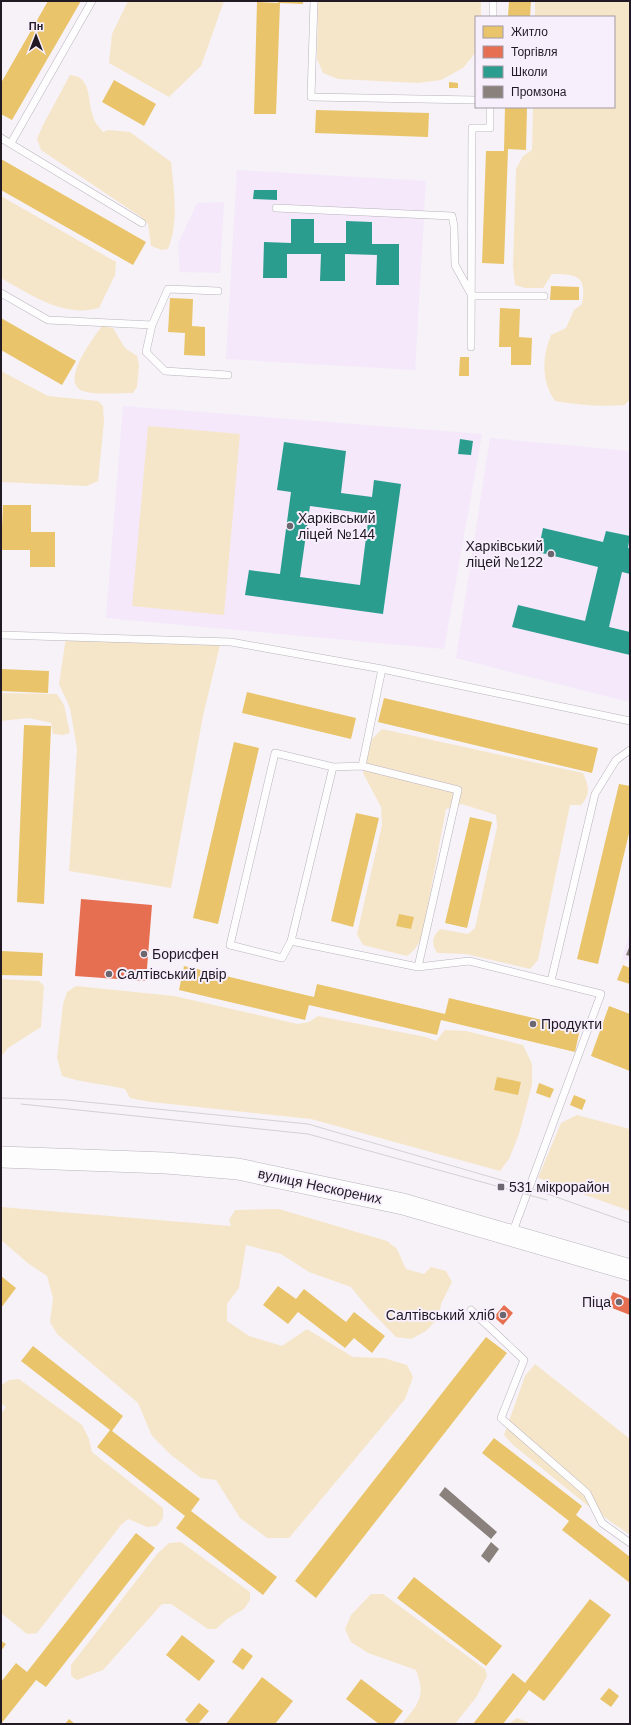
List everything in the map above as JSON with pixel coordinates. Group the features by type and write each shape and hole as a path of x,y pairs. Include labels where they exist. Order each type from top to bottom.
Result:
{"main road":[{"name":"вулиця Нескорених","path":"1,1157 166,1163 238,1169 403,1204 512,1234 630,1270"}],"lane":[{"path":"11,144 92,1"},
{"path":"314,1 311,97 475,100"},
{"path":"493,1 493,16"},
{"path":"471,346 472,128 490,128 490,108"},
{"path":"1,138 142,223"},
{"path":"276,208 452,216 456,265 472,296"},
{"path":"218,291 168,289 152,325 146,352 165,371 228,375"},
{"path":"1,293 48,320 152,325"},
{"path":"472,296 544,296"},
{"path":"1,635 221,641 382,669 630,721"},
{"path":"362,766 382,669"},
{"path":"551,981 595,794 616,760 630,750"},
{"path":"333,767 291,941 282,958 230,945 275,752 333,767 362,766 458,790 418,967"},
{"path":"291,941 418,967 469,961 601,994 512,1234"},
{"path":"471,1310 524,1360 501,1418 587,1493 602,1523 630,1543"}],"shaded area":[{"path":"128,1 224,1 201,66 169,97 109,63 112,34"},
{"path":"318,1 481,1 481,16 475,16 475,53 463,68 441,80 418,83 338,79 323,73 317,59"},
{"path":"535,1 630,1 630,399 625,405 607,406 573,404 555,401 547,385 544,369 548,343 551,335 566,328 574,310 582,304 583,288 582,282 579,278 568,275 552,274 543,288 525,288 515,285 513,267 516,169 523,156 532,150 533,108 615,108 615,16 535,16"},
{"path":"70,75 77,76 85,84 88,90 91,110 94,118 103,132 108,130 130,132 171,162 175,217 174,228 168,249 162,250 151,246 148,224 141,217 41,150 37,139"},
{"path":"237,170 426,181 415,370 226,359"},
{"path":"1,196 116,262 115,275 99,308 73,310 61,307 36,298 1,278"},
{"path":"224,202 220,273 180,272 178,244 197,203"},
{"path":"102,326 113,328 125,348 137,356 139,365 137,387 133,393 93,393 83,391 77,386 75,379 76,370 80,360"},
{"path":"1,371 48,396 98,401 103,406 104,422 98,481 87,486 1,482"},
{"name":"Харківський ліцей №144","path":"123,406 482,434 444,649 106,618"},
{"path":"148,426 240,434 224,615 132,606"},
{"name":"Харківський ліцей №122","path":"490,438 630,451 630,702 456,658"},
{"path":"66,637 221,641 203,716 171,888 69,871 77,749 70,708 59,684"},
{"path":"1,693 57,694 64,705 70,733 63,735 53,734 51,723 29,718 1,721"},
{"path":"382,729 583,773 588,786 588,793 581,805 570,805 538,960 530,969 466,954 437,953 435,949 433,940 440,929 468,934 475,928 497,827 496,815 462,804 446,809 422,937 415,949 407,956 363,945 357,934 382,825 381,807 363,773 372,739"},
{"path":"630,931 630,961 622,959"},
{"path":"1,979 39,981 44,986 41,1027 8,1048 1,1057"},
{"path":"76,986 174,996 298,1024 309,1022 318,1016 426,1037 436,1041 445,1030 466,1031 523,1045 532,1064 532,1085 519,1134 509,1159 500,1171 311,1119 151,1102 130,1098 125,1089 62,1076 57,1058 63,1004 67,992"},
{"path":"577,1115 630,1129 630,1211 538,1178 561,1123"},
{"path":"1,1207 231,1226 229,1220 235,1210 279,1209 387,1241 397,1249 406,1269 424,1274 431,1267 446,1271 452,1282 441,1304 439,1317 426,1331 411,1339 396,1337 367,1307 351,1287 309,1272 281,1254 246,1245 239,1288 227,1304 227,1321 249,1336 282,1346 307,1329 353,1357 384,1358 407,1365 413,1377 405,1399 289,1538 267,1538 240,1518 216,1480 201,1478 171,1455 152,1436 138,1403 57,1334 50,1322 53,1298 47,1276 29,1264 1,1240"},
{"path":"535,1364 630,1439 630,1535 587,1505 513,1445 504,1435 525,1376"},
{"path":"19,1379 82,1425 89,1439 92,1452 163,1508 163,1518 157,1526 147,1527 128,1519 121,1525 37,1633 27,1634 1,1613 1,1414 6,1407 1,1403 1,1385 9,1380"},
{"path":"181,1542 250,1592 250,1600 244,1609 227,1619 216,1629 208,1629 171,1604 162,1604 103,1670 77,1680 71,1676 71,1665 157,1554 169,1543"},
{"path":"371,1594 383,1594 485,1669 487,1676 477,1696 455,1724 402,1724 417,1705 419,1699 420,1687 416,1670 368,1653 351,1642 345,1629 351,1615"},
{"path":"517,1718 530,1723 530,1724 508,1724"}],"building: Житло":[{"path":"48,1 81,1 12,120 1,114 1,83"},
{"path":"278,1 303,1 303,4 280,3 276,114 254,114 257,2 278,3"},
{"path":"509,1 531,1 530,16 508,16"},
{"path":"114,80 156,104 144,126 102,102"},
{"path":"449,82 458,83 458,88 449,88"},
{"path":"505,108 527,108 526,150 508,149 504,264 482,263 486,151 504,151"},
{"path":"316,110 429,113 428,137 315,133"},
{"path":"1,159 146,242 133,265 1,190"},
{"path":"551,286 579,287 579,300 550,300"},
{"path":"170,298 193,299 192,326 205,327 205,356 184,355 185,333 168,332"},
{"path":"500,308 520,309 519,337 532,338 531,365 511,365 511,347 499,347"},
{"path":"1,318 76,361 62,385 1,350"},
{"path":"460,357 469,357 469,376 459,376"},
{"path":"3,505 31,505 31,532 55,532 55,567 30,567 30,550 1,550"},
{"path":"1,669 49,671 48,693 1,691"},
{"path":"247,692 356,718 351,739 242,713"},
{"path":"384,698 598,748 592,773 378,722"},
{"path":"24,725 51,726 44,904 17,902"},
{"path":"234,742 259,748 218,924 193,918"},
{"path":"619,784 630,786 630,829 598,964 577,959"},
{"path":"356,813 379,818 353,927 331,921"},
{"path":"470,817 492,822 467,928 445,923"},
{"path":"399,914 414,917 411,929 396,926"},
{"path":"1,951 43,953 42,976 1,975"},
{"path":"623,965 630,968 630,984 617,980"},
{"path":"184,966 314,997 317,984 445,1014 449,998 580,1029 575,1052 441,1020 437,1035 309,1005 305,1020 179,990"},
{"path":"609,1006 630,1014 630,1071 591,1056"},
{"path":"497,1077 521,1082 518,1095 494,1090"},
{"path":"539,1083 554,1089 550,1098 536,1093"},
{"path":"574,1095 586,1100 582,1110 570,1105"},
{"path":"1,1276 16,1288 1,1308"},
{"path":"278,1286 296,1299 304,1289 346,1322 354,1312 385,1336 372,1353 354,1338 345,1348 298,1312 288,1324 263,1305"},
{"path":"486,1337 507,1353 316,1598 295,1581"},
{"path":"33,1346 123,1416 112,1431 200,1499 191,1511 277,1577 263,1595 176,1528 185,1516 97,1447 110,1430 21,1361"},
{"path":"494,1438 582,1506 576,1515 630,1557 630,1583 562,1530 569,1521 482,1453"},
{"path":"136,1533 155,1548 46,1687 36,1680 1,1724 1,1682 16,1663 27,1672"},
{"path":"414,1577 502,1646 486,1666 397,1598"},
{"path":"590,1599 611,1615 544,1701 529,1690 503,1724 473,1724 513,1673 525,1683"},
{"path":"182,1635 215,1661 199,1681 166,1655"},
{"path":"1,1641 6,1644 1,1651"},
{"path":"242,1648 253,1656 243,1670 232,1662"},
{"path":"262,1677 293,1701 275,1724 226,1724"},
{"path":"361,1679 403,1711 393,1724 379,1724 346,1699"},
{"path":"609,1688 619,1696 611,1707 600,1699"},
{"path":"199,1703 209,1711 198,1724 190,1724 185,1720"},
{"path":"69,1719 75,1724 65,1724"}],"building: Торгівля":[{"path":"81,899 152,905 146,981 75,976"},
{"name":"Піца","path":"613,1292 630,1299 630,1315 607,1306"},
{"name":"Салтівський хліб","path":"504,1305 513,1313 503,1325 494,1317"}],"building: Школи":[{"path":"254,190 277,190 277,200 253,199"},
{"path":"291,219 314,219 314,243 346,243 346,221 372,222 372,244 399,244 399,285 376,285 377,255 345,254 345,281 320,281 321,254 287,254 287,278 263,278 264,242 291,243"},
{"path":"460,439 473,441 471,455 458,454"},
{"path":"284,442 346,451 341,493 372,497 374,480 401,484 383,614 245,595 249,570 280,574 291,492 277,490","holes":["310,506 369,514 360,585 300,577"]},
{"path":"543,528 603,542 606,531 630,536 628,548 630,548 630,574 622,572 609,627 630,632 630,655 512,627 518,605 585,621 598,567 538,552"}],"building: Промзона":[{"path":"630,945 630,956 626,955"},
{"path":"445,1487 497,1532 491,1539 439,1495"},
{"path":"491,1542 499,1549 489,1563 481,1556"}],"tram line":[{"path":"1,1098 66,1100 308,1124 539,1191 630,1223"},
{"path":"21,1104 308,1134 547,1200"}],"place":[{"name":"Харківський ліцей №144","path":"290,526"},
{"name":"Харківський ліцей №122","path":"551,554"},
{"name":"Борисфен","path":"144,954"},
{"name":"Салтівський двір","path":"109,974"},
{"name":"Продукти","path":"533,1024"},
{"name":"531 мікрорайон","path":"501,1187"},
{"name":"Піца","path":"619,1302"},
{"name":"Салтівський хліб","path":"503,1315"}]}
